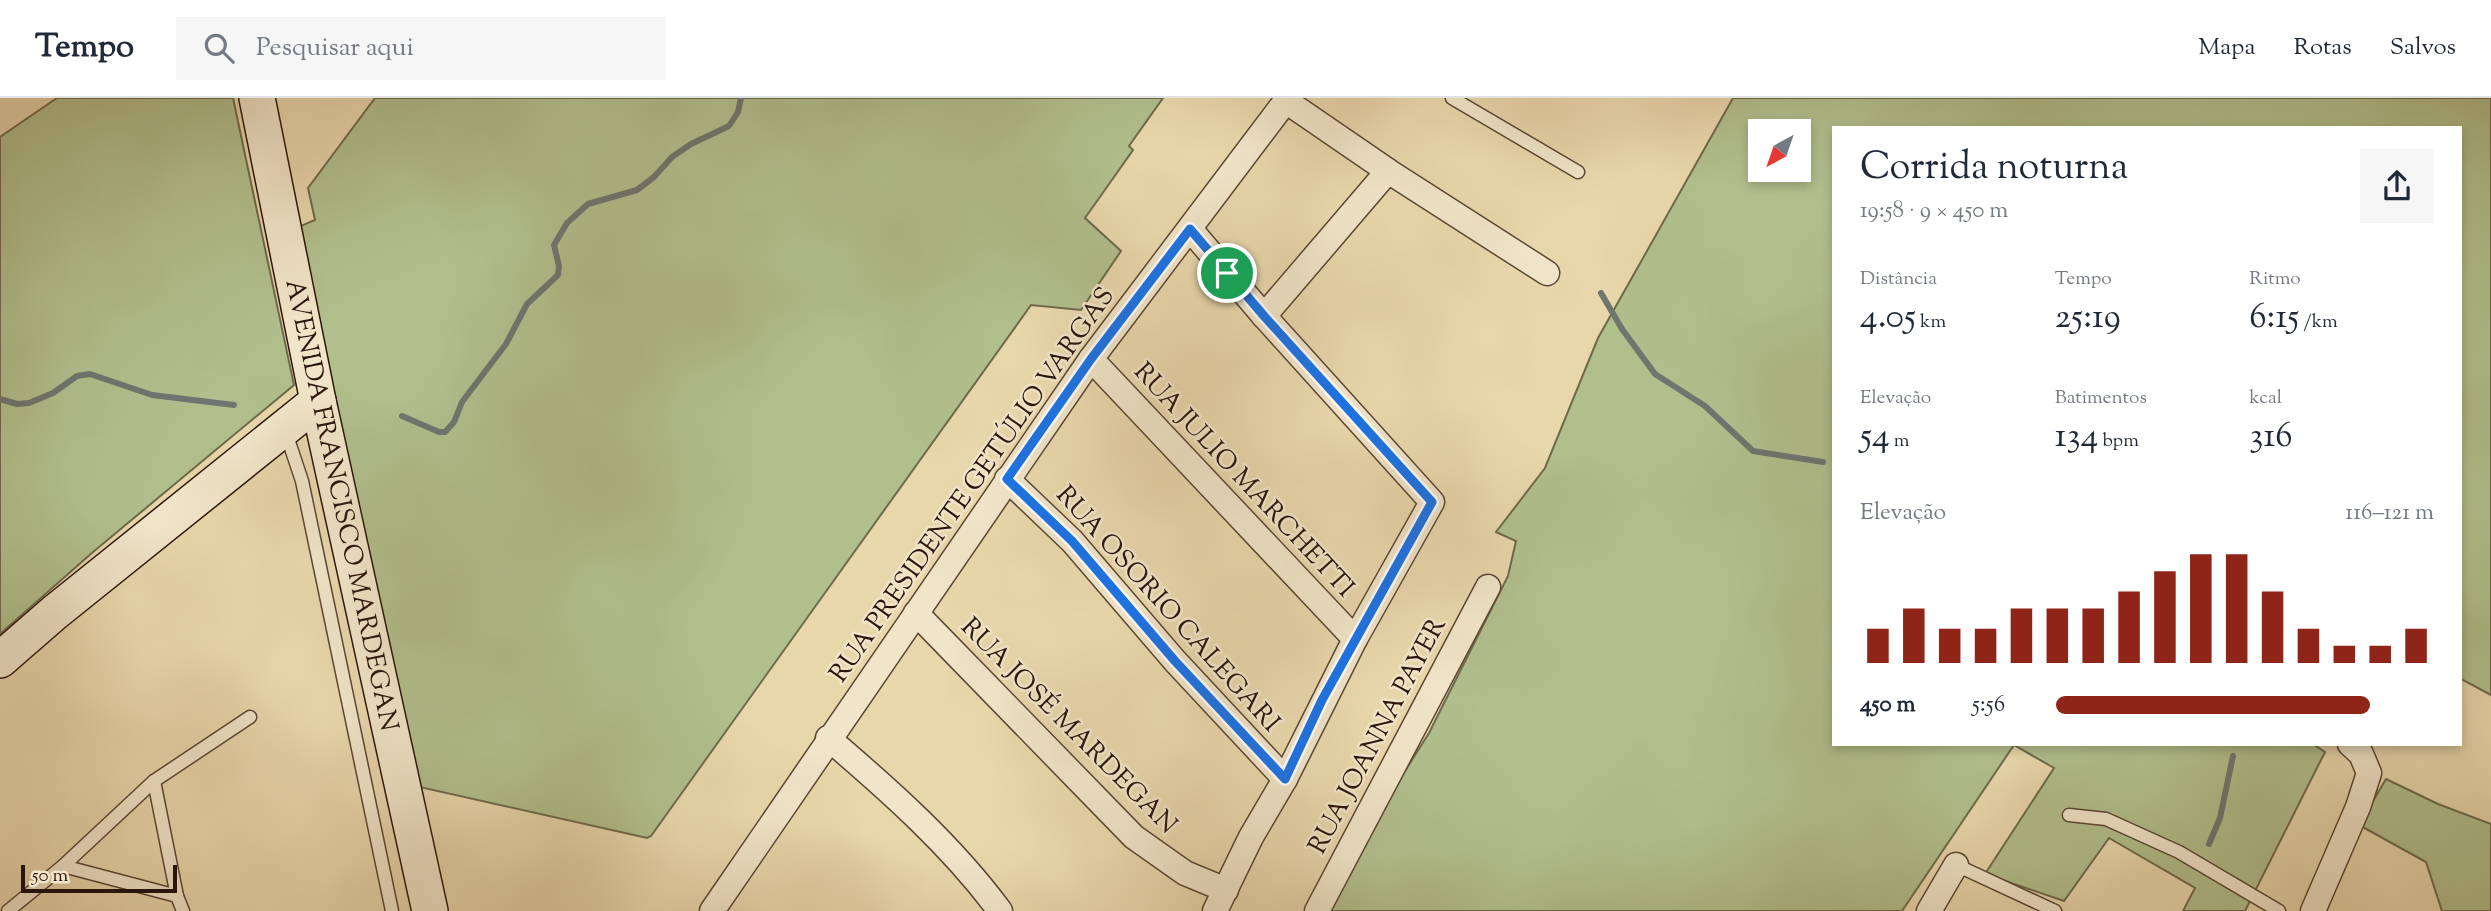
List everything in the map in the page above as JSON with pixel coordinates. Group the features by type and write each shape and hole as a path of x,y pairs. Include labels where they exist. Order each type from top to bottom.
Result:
{"main road":[{"name":"AVENIDA FRANCISCO MARDEGAN","path":"257,98 318,401 429,911"},
{"path":"0,660 54,613 318,401"}],"street":[{"path":"1287,100 1388,172 1546,273"},
{"name":"RUA PRESIDENTE GETÚLIO VARGAS","path":"712,911 828,738 1091,359 1287,100"},
{"path":"1264,316 1388,172"},
{"path":"1190,229 1264,316 1432,502 1355,639 1285,779 1251,837 1220,900"},
{"name":"RUA JULIO MARCHETTI","path":"1091,359 1355,639"},
{"name":"RUA OSORIO CALEGARI","path":"1007,479 1072,541 1175,661 1285,779"},
{"name":"RUA JOANNA PAYER","path":"1317,911 1488,587"},
{"name":"RUA JOSÉ MARDEGAN","path":"916,613 1134,837 1220,900"},
{"path":"828,738 888,790 973,874 1000,911"},
{"path":"2313,911 2370,773 2361,754 2352,746"},
{"path":"1929,911 1956,865"}],"lane":[{"path":"1452,98 1578,172"},
{"path":"284,428 302,481 392,911"},
{"path":"8,911 63,866 154,781 250,717"},
{"path":"154,781 177,896 183,911"},
{"path":"2069,815 2106,819 2179,852 2279,911"},
{"path":"1956,865 2055,911"},
{"path":"63,866 177,896"}],"green space":[{"path":"57,98 233,98 294,385 93,552 0,634 0,137"},
{"path":"375,98 1163,98 1129,146 1133,150 1085,218 1121,251 1081,310 1031,305 647,838 415,786 296,228 315,220 308,188"},
{"path":"1733,98 2491,98 2491,695 2462,680 2462,126 1832,126 1832,746 2013,746 1902,911 1332,911 1327,894 1429,733 1508,576 1516,541 1496,532 1545,468 1598,338"},
{"path":"2016,746 2316,746 2325,752 2245,911 2183,911 2195,888 2109,838 2064,901 1985,874 2054,768"},
{"path":"2386,779 2438,804 2491,824 2491,911 2442,911 2426,862 2359,825"}],"waterway":[{"path":"402,416 445,432 454,422 462,402 506,344 527,304 558,275 559,266 554,245 567,223 588,204 637,190 654,177 672,157 691,144 729,126 738,112 741,98"},
{"path":"1601,293 1622,329 1655,374 1705,406 1753,451 1823,462"},
{"path":"0,399 17,404 29,403 53,393 77,376 90,374 152,395 234,405"},
{"path":"2209,844 2220,818 2233,756"}],"route":[{"path":"1190,229 1227,273 1432,502 1322,700 1285,779 1175,661 1072,541 1007,479 1091,359 1190,229"}]}
